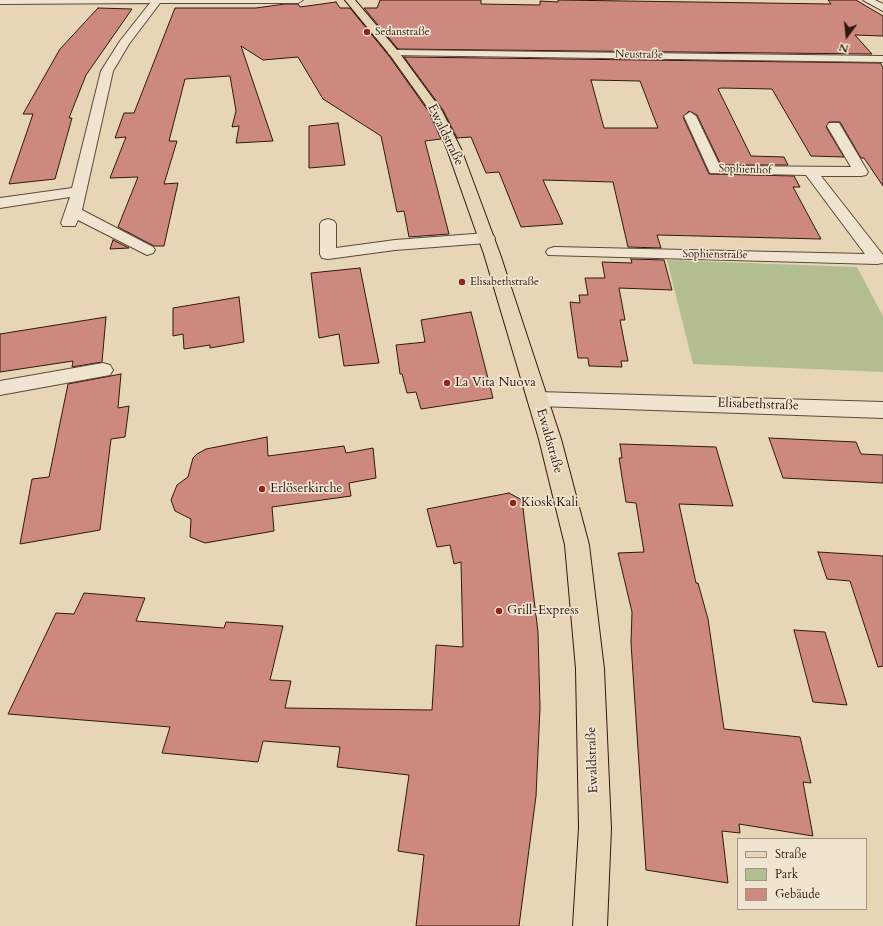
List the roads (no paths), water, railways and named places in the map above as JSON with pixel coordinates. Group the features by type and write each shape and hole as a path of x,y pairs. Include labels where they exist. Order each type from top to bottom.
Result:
{"main road":[{"name":"Ewaldstraße","path":"350,0 394,53 436,111 454,149 487,238 550,439 577,545 590,669 595,828 590,926"}],"street":[{"path":"0,1 298,0"},
{"path":"868,0 883,8"},
{"path":"147,250 71,218 79,191 107,71 124,43 157,1"},
{"name":"Neustraße","path":"394,53 883,59"},
{"name":"Sophienhof","path":"690,116 715,170 861,172 834,126"},
{"path":"810,171 881,262"},
{"path":"0,203 79,191"},
{"path":"328,224 328,254 396,245 487,238"},
{"name":"Sophienstraße","path":"554,252 881,262"},
{"path":"0,388 103,370"},
{"name":"Elisabethstraße","path":"538,399 883,410"}],"place":[{"name":"Sedanstraße","path":"367,32"},
{"name":"Elisabethstraße","path":"462,282"},
{"name":"La Vita Nuova","path":"447,383"},
{"name":"Erlöserkirche","path":"262,489"},
{"name":"Kiosk Kali","path":"513,503"},
{"name":"Grill-Express","path":"499,611"}]}
